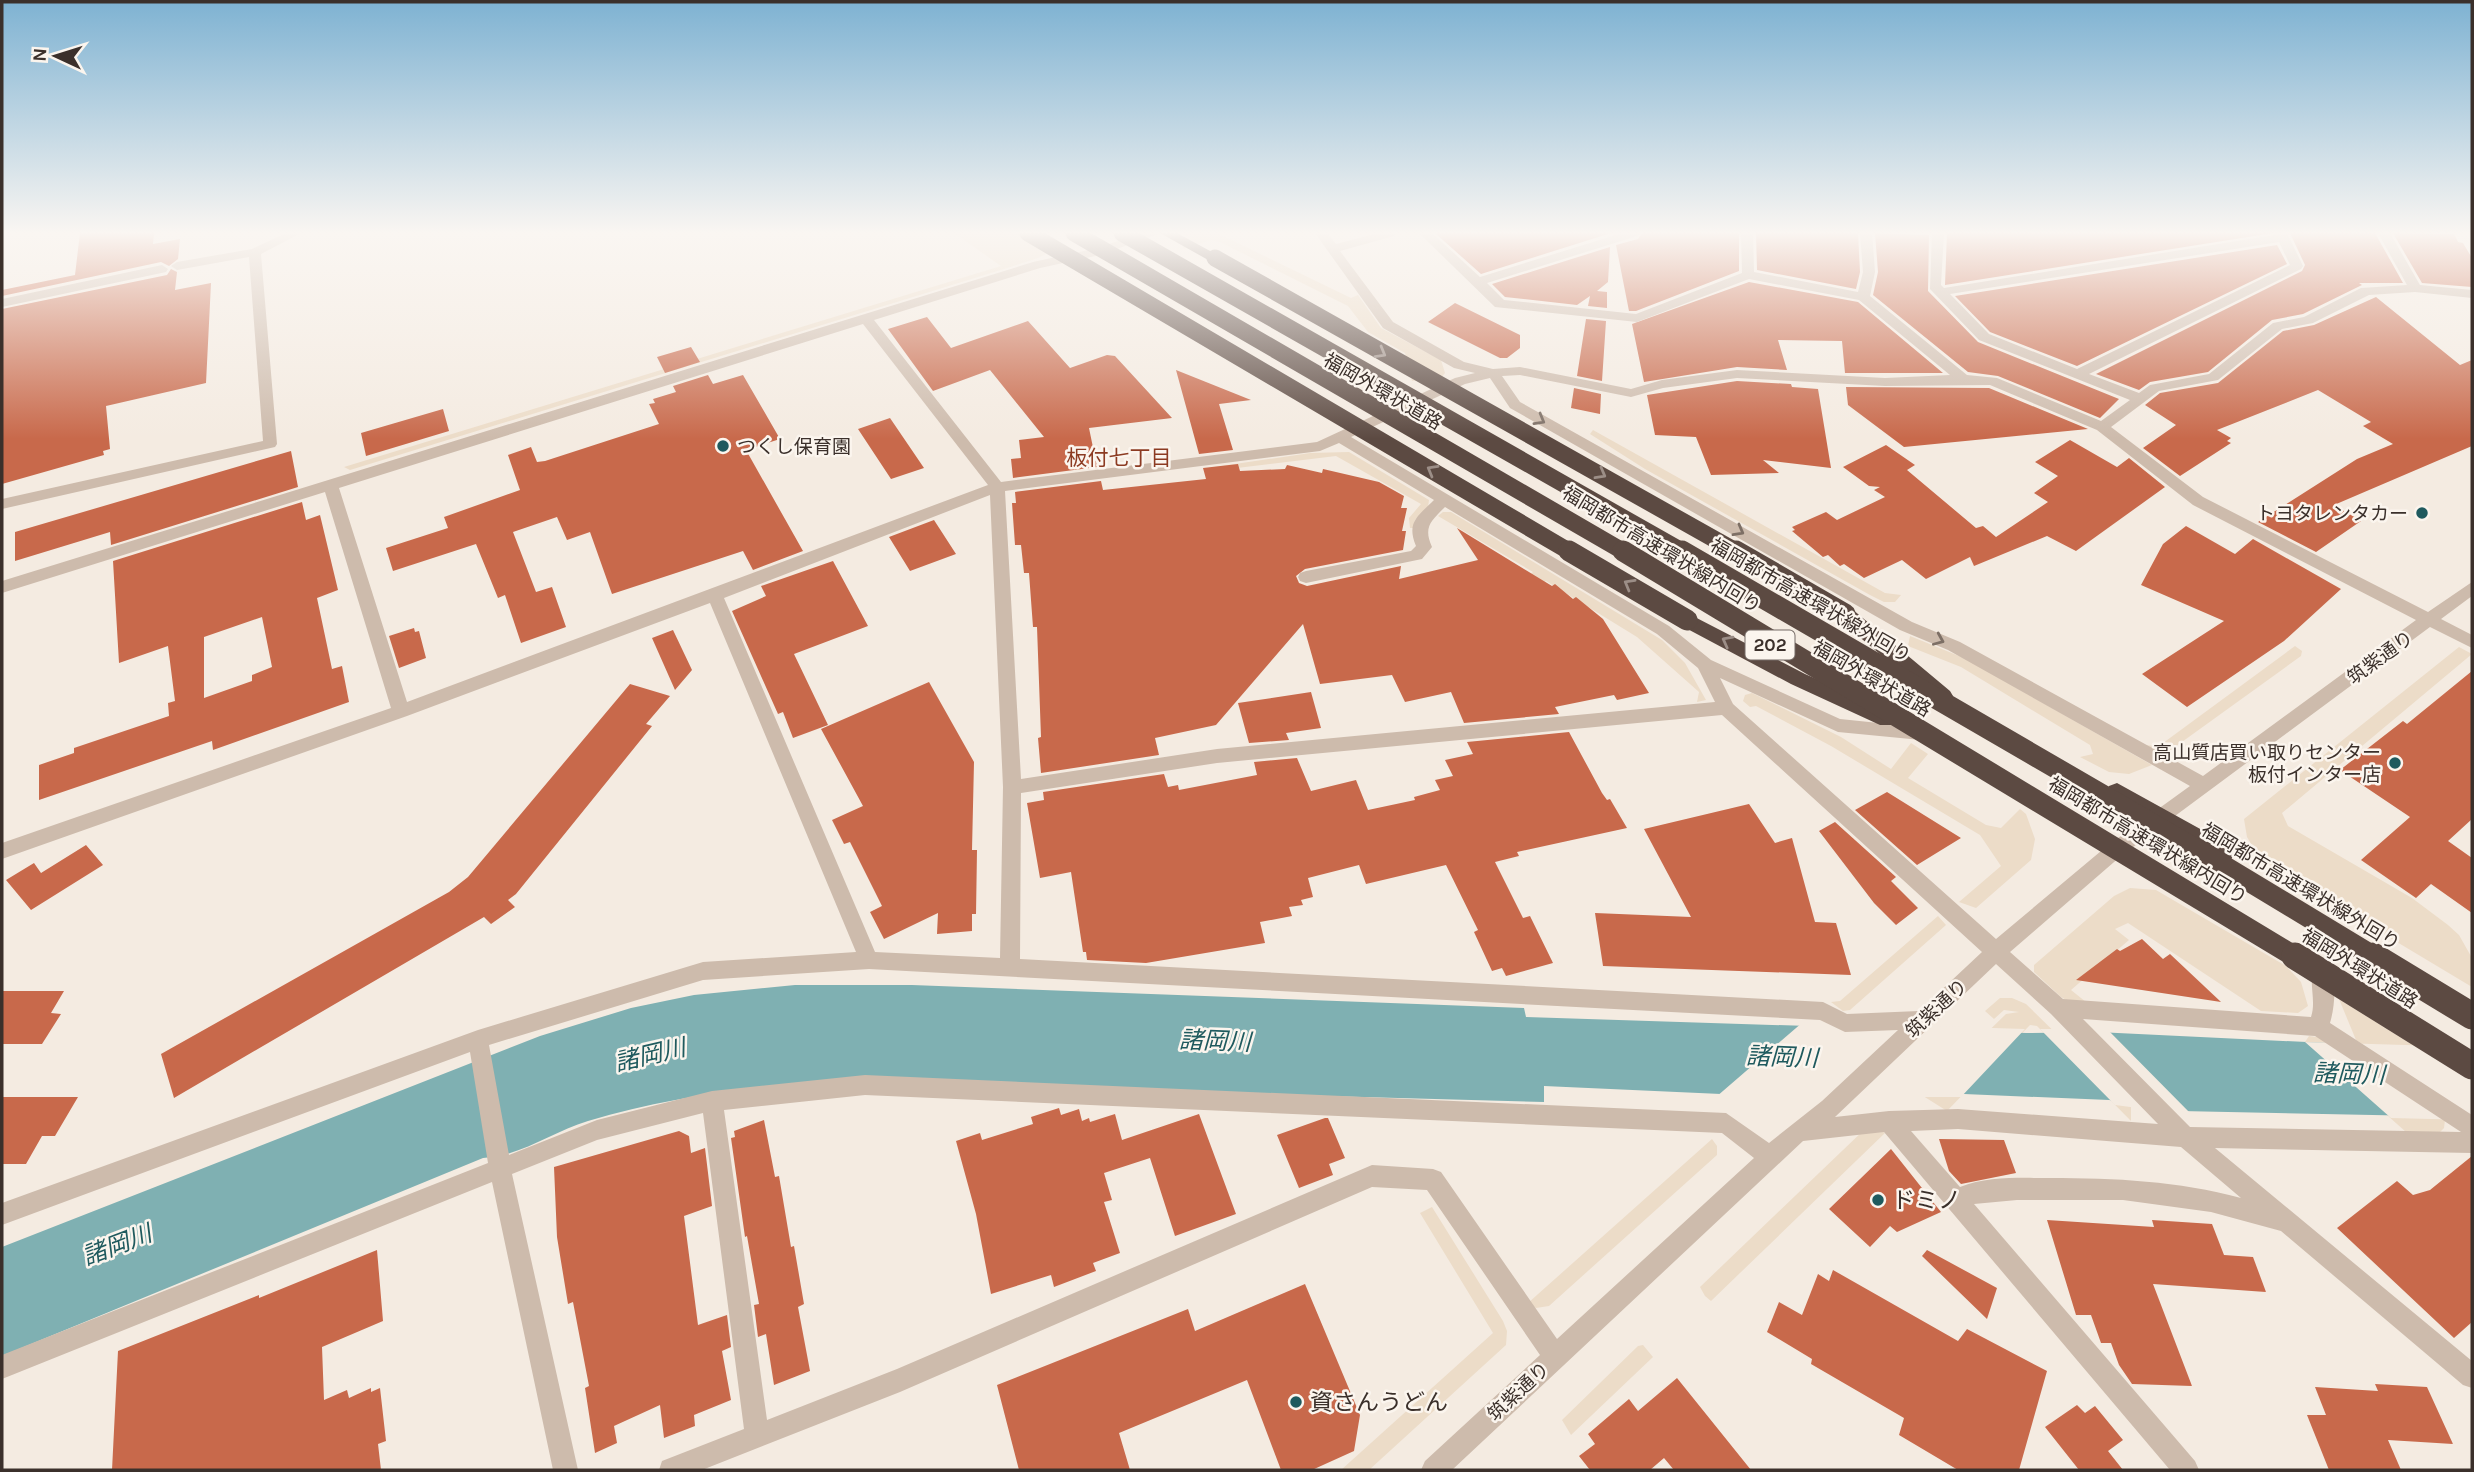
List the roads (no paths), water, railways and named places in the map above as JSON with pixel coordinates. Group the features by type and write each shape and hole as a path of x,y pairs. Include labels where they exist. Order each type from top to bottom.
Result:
{"highway":[{"path":"1130,302 1197,341 1262,372"},
{"path":"1144,302 1687,620 1798,679 1921,733"},
{"name":"福岡外環状道路","path":"1182,302 2322,970 2472,1066"},
{"name":"福岡都市高速環状線内回り","path":"1193,302 1544,505 2175,882 2472,1066"},
{"name":"福岡都市高速環状線外回り","path":"1252,302 2187,844 2472,1016"},
{"name":"福岡外環状道路","path":"1253,302 1952,703 2162,817 2472,1004"},
{"path":"1289,302 1700,529 1845,614 1952,703"}],"street":[{"path":"2,504 270,444 259,302"},
{"path":"2,587 918,302"},
{"path":"1371,302 1388,325 1459,365 1493,373 1515,405 1906,626 1954,646 2202,784"},
{"path":"1498,302 1637,318 1679,302"},
{"path":"1869,302 1963,379"},
{"path":"1950,302 1984,337 2138,398"},
{"path":"2077,374 2224,302"},
{"path":"2102,427 2155,388 2213,377 2278,326 2308,320 2345,302"},
{"path":"865,318 997,487 1012,787 1010,967"},
{"path":"2,850 401,711 997,487 1320,446 1460,381 1520,370 1631,393 1662,384 1737,374 1885,382 1963,379 1992,381 2102,427 2198,500 2472,642"},
{"path":"1342,438 1663,629 1704,664 1838,725 1921,733"},
{"path":"330,485 401,711"},
{"path":"1306,578 1416,555 1424,547 1418,533 1421,522 1445,498"},
{"name":"筑紫通り","path":"1434,1470 1797,1132 1830,1108 1994,953 2115,851 2202,784 2432,620 2472,588"},
{"path":"715,595 869,960"},
{"path":"1704,664 1726,708 2063,1014 2185,1137 2472,1376"},
{"path":"1012,787 1217,756 1726,708"},
{"path":"2,1214 478,1039 703,971 869,960 1823,1012 1845,1023 1922,1021"},
{"path":"2318,1027 2324,1010 2322,970"},
{"path":"2063,1014 2318,1027 2472,1127"},
{"path":"478,1039 500,1168 566,1470"},
{"path":"2,1367 597,1130 712,1101 865,1085 1726,1122 1770,1157"},
{"path":"712,1101 757,1436"},
{"path":"1797,1132 1889,1121 1958,1119 2185,1137 2472,1143"},
{"path":"1889,1121 2186,1470"},
{"path":"671,1470 900,1380 1372,1176 1433,1180 1555,1356"},
{"path":"1955,1200 1975,1192 2017,1189 2134,1189 2211,1201 2287,1222"}],"water":[{"name":"諸岡川","path":"795,985 912,985 1524,1008 1526,1017 2026,1033 2097,1032 2472,1050 2472,1117 2180,1111 2109,1100 1964,1094 1721,1094 1544,1086 1544,1102 809,1082 698,1096 588,1121 510,1153 483,1158 2,1356 2,1247 540,1036 631,1008 694,995"}],"place":[{"name":"つくし保育園","path":"723,446"},
{"name":"トヨタレンタカー","path":"2422,513"},
{"name":"高山質店買い取りセンター 板付インター店","path":"2395,763"},
{"name":"ドミノ","path":"1878,1200"},
{"name":"資さんうどん","path":"1296,1402"}],"district":[{"name":"板付七丁目","path":"1119,458"}]}
